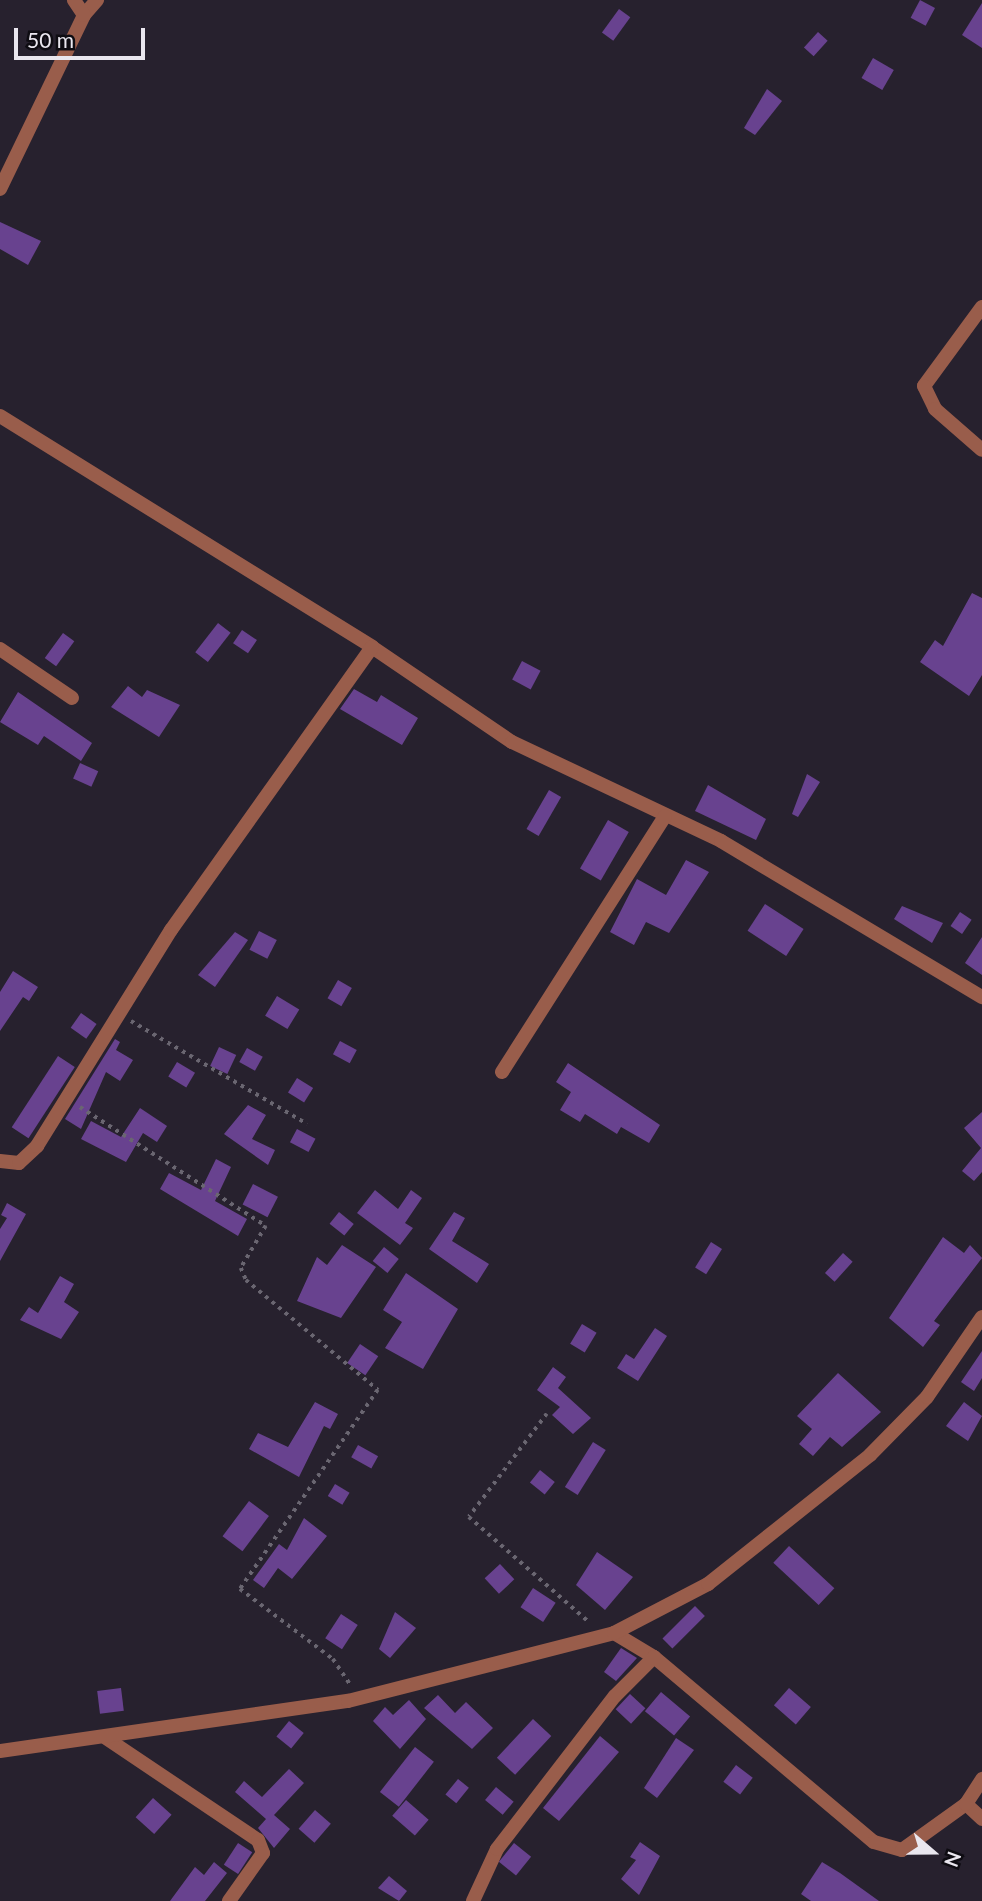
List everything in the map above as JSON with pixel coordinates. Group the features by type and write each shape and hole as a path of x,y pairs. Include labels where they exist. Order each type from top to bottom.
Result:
{"street":[{"path":"74,0 84,15"},
{"path":"0,189 84,15 97,0"},
{"path":"982,307 924,386 935,409 982,450"},
{"path":"0,416 372,647 512,742 720,841 982,997"},
{"path":"0,1161 19,1163 28,1154 171,930 372,647"},
{"path":"0,649 72,698"},
{"path":"502,1072 664,816"},
{"path":"0,1751 106,1738 348,1700 587,1644 614,1633 708,1584 870,1455 927,1396 982,1317"},
{"path":"614,1633 654,1657 874,1842 902,1850 966,1804 982,1779"},
{"path":"473,1901 497,1849 615,1696 654,1657"},
{"path":"106,1738 258,1840 263,1853 229,1901"},
{"path":"966,1804 982,1819"}],"path":[{"path":"119,1014 307,1124"},
{"path":"66,1098 266,1227 241,1268 246,1280 379,1390 240,1589 333,1659 351,1686 348,1700"},
{"path":"547,1414 469,1517 590,1618 587,1644"}],"building":[{"path":"920,0 935,8 926,26 911,18"},
{"path":"982,3 982,48 962,35"},
{"path":"619,9 630,17 613,41 602,32"},
{"path":"818,32 828,41 814,56 804,48"},
{"path":"873,58 894,70 882,90 862,78"},
{"path":"767,89 782,101 755,135 744,128"},
{"path":"0,222 41,241 28,265 0,249"},
{"path":"972,593 982,598 982,675 969,696 920,662 935,640 943,646"},
{"path":"218,623 231,633 208,662 195,652"},
{"path":"242,630 257,640 248,653 233,643"},
{"path":"63,633 74,641 56,666 45,658"},
{"path":"522,661 541,671 531,689 512,680"},
{"path":"128,686 142,697 147,690 180,705 159,737 111,707"},
{"path":"354,689 377,702 381,695 418,718 402,745 340,709"},
{"path":"18,692 92,743 81,761 44,736 38,745 0,722"},
{"path":"80,763 98,771 91,787 73,779"},
{"path":"807,774 820,782 798,817 792,814"},
{"path":"708,785 766,819 756,840 695,811"},
{"path":"549,790 561,797 539,836 526,829"},
{"path":"608,820 629,832 601,880 580,868"},
{"path":"686,860 709,872 669,933 646,922 634,945 610,932 637,879 666,895"},
{"path":"765,904 804,929 786,956 748,931"},
{"path":"902,906 943,923 932,943 894,919"},
{"path":"960,912 972,920 962,934 950,926"},
{"path":"259,931 277,940 267,959 249,950"},
{"path":"235,932 248,940 215,987 198,975"},
{"path":"982,937 982,975 965,963"},
{"path":"13,971 38,987 29,1001 23,997 0,1031 0,992"},
{"path":"338,980 352,988 341,1006 328,998"},
{"path":"277,996 299,1009 287,1029 265,1016"},
{"path":"81,1013 97,1024 86,1039 71,1028"},
{"path":"115,1039 120,1042 116,1050 133,1060 120,1081 106,1072 81,1129 65,1119"},
{"path":"340,1041 357,1050 350,1063 333,1054"},
{"path":"219,1047 236,1055 227,1074 210,1066"},
{"path":"247,1048 263,1057 255,1071 239,1062"},
{"path":"58,1056 75,1067 28,1138 12,1127"},
{"path":"177,1062 195,1073 186,1087 168,1077"},
{"path":"568,1063 660,1125 649,1143 621,1127 617,1134 585,1114 580,1122 560,1110 571,1092 556,1082"},
{"path":"297,1078 313,1088 304,1102 288,1092"},
{"path":"248,1105 266,1115 252,1139 275,1150 268,1165 224,1134"},
{"path":"140,1108 167,1126 157,1142 143,1133 126,1162 81,1139 91,1121 121,1137"},
{"path":"982,1112 982,1172 974,1181 962,1171 981,1148 964,1128"},
{"path":"297,1129 316,1139 308,1152 290,1142"},
{"path":"216,1159 231,1167 215,1201 247,1219 238,1236 160,1189 169,1173 201,1190"},
{"path":"253,1184 278,1197 268,1217 243,1204"},
{"path":"375,1190 398,1209 411,1190 422,1198 405,1223 413,1228 400,1245 357,1213"},
{"path":"7,1203 26,1214 0,1261 0,1229 7,1218 1,1215"},
{"path":"339,1212 354,1224 344,1236 330,1224"},
{"path":"454,1212 465,1218 452,1241 489,1264 477,1283 429,1249"},
{"path":"943,1237 964,1253 970,1245 982,1258 934,1321 940,1325 923,1347 889,1318"},
{"path":"711,1242 722,1249 706,1274 695,1267"},
{"path":"342,1245 376,1267 341,1318 297,1301 317,1257 327,1265"},
{"path":"384,1247 399,1259 387,1273 373,1261"},
{"path":"843,1253 853,1262 835,1282 825,1273"},
{"path":"406,1273 458,1309 423,1369 385,1348 402,1322 383,1310"},
{"path":"60,1276 74,1284 64,1302 79,1312 61,1339 20,1320 29,1307 38,1313"},
{"path":"582,1324 597,1333 585,1352 570,1344"},
{"path":"655,1328 667,1336 638,1381 617,1368 626,1354 634,1359"},
{"path":"360,1344 378,1356 365,1375 347,1363"},
{"path":"982,1351 982,1378 974,1391 961,1382"},
{"path":"553,1367 566,1377 558,1388 591,1418 573,1434 552,1415 560,1407 537,1390"},
{"path":"838,1373 881,1412 842,1447 830,1437 813,1456 799,1444 812,1429 797,1416"},
{"path":"315,1402 338,1414 330,1429 324,1426 299,1477 249,1449 258,1433 288,1447"},
{"path":"964,1402 982,1416 968,1441 946,1426"},
{"path":"593,1442 606,1450 578,1495 565,1487"},
{"path":"358,1445 378,1456 371,1468 351,1457"},
{"path":"540,1470 555,1482 545,1494 530,1482"},
{"path":"335,1484 350,1493 342,1505 328,1496"},
{"path":"249,1501 269,1516 242,1551 223,1536"},
{"path":"304,1518 327,1536 292,1579 278,1568 264,1588 253,1580 279,1544 287,1550"},
{"path":"789,1546 834,1588 819,1605 773,1563"},
{"path":"597,1552 633,1577 605,1610 576,1585"},
{"path":"500,1564 514,1579 499,1594 485,1578"},
{"path":"533,1588 556,1603 543,1622 520,1607"},
{"path":"695,1606 705,1616 672,1648 662,1639"},
{"path":"395,1612 416,1628 390,1658 379,1649"},
{"path":"341,1614 358,1625 342,1649 325,1638"},
{"path":"621,1648 637,1658 616,1681 604,1672"},
{"path":"121,1688 124,1711 100,1714 97,1691"},
{"path":"789,1688 811,1707 796,1724 774,1705"},
{"path":"661,1692 690,1716 674,1736 645,1711"},
{"path":"630,1694 645,1708 631,1724 616,1709"},
{"path":"438,1695 455,1713 466,1702 493,1728 472,1749 424,1708"},
{"path":"409,1700 426,1719 400,1749 373,1721 385,1707 393,1715"},
{"path":"533,1719 551,1736 515,1775 497,1758"},
{"path":"289,1721 304,1733 291,1749 276,1737"},
{"path":"600,1736 619,1752 559,1821 543,1808"},
{"path":"676,1738 694,1750 657,1798 644,1788"},
{"path":"415,1747 434,1762 399,1807 380,1792"},
{"path":"736,1765 753,1778 740,1794 723,1782"},
{"path":"289,1769 304,1783 274,1815 290,1829 274,1848 258,1828 266,1819 235,1792 244,1781 262,1797"},
{"path":"458,1779 469,1788 456,1803 445,1795"},
{"path":"496,1787 514,1802 503,1815 485,1800"},
{"path":"153,1798 172,1815 154,1834 136,1817"},
{"path":"406,1800 429,1820 415,1836 392,1816"},
{"path":"315,1810 331,1824 314,1843 299,1829"},
{"path":"640,1842 660,1856 639,1895 621,1879 636,1860 630,1857"},
{"path":"238,1843 252,1852 238,1874 224,1865"},
{"path":"514,1843 531,1857 516,1875 499,1862"},
{"path":"214,1862 227,1873 205,1901 170,1901 195,1867 204,1875"},
{"path":"822,1862 879,1901 811,1901 801,1894"},
{"path":"389,1876 407,1891 399,1901 378,1888"}]}
